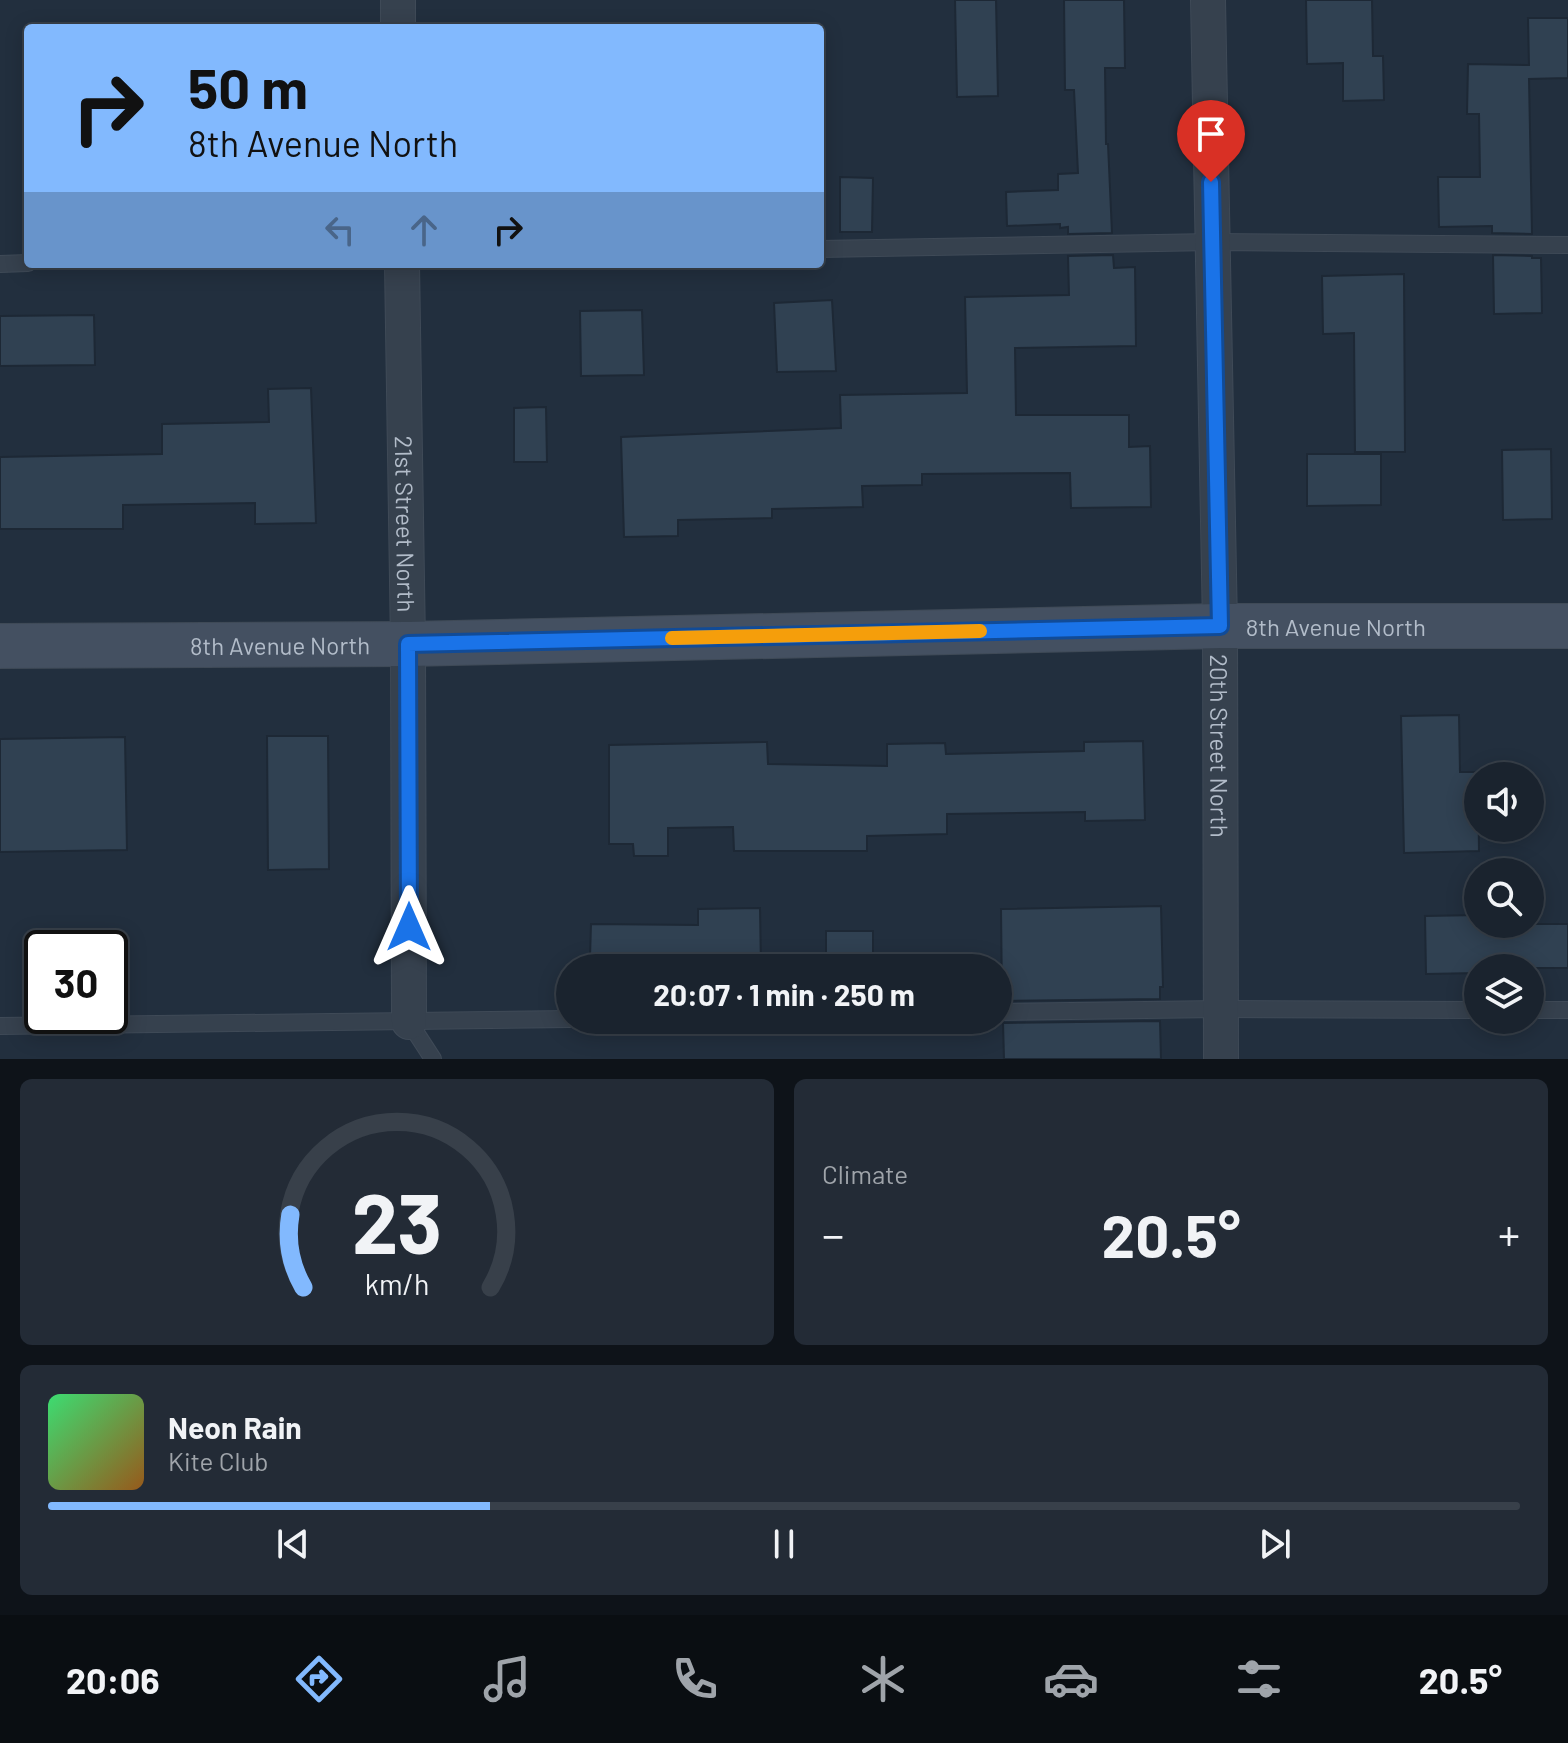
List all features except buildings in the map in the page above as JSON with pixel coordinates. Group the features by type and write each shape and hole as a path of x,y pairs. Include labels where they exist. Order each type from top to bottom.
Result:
{"street":[{"path":"398,0 398,24"},
{"name":"20th Street North","path":"1208,0 1220,626 1221,1059"},
{"name":"21st Street North","path":"402,268 408,644 409,1022"},
{"name":"8th Avenue North","path":"0,646 408,644 1220,626 1568,626"}],"lane":[{"path":"824,249 1213,242 1568,245"},
{"path":"0,264 24,263"},
{"path":"1012,1012 1464,1010"},
{"path":"1544,1010 1568,1010"},
{"path":"0,1026 556,1019"},
{"path":"409,1022 433,1059"}],"slow traffic":[{"path":"672,638 980,631"}],"route":[{"path":"409,927 408,644 1220,626 1211,182"}]}
